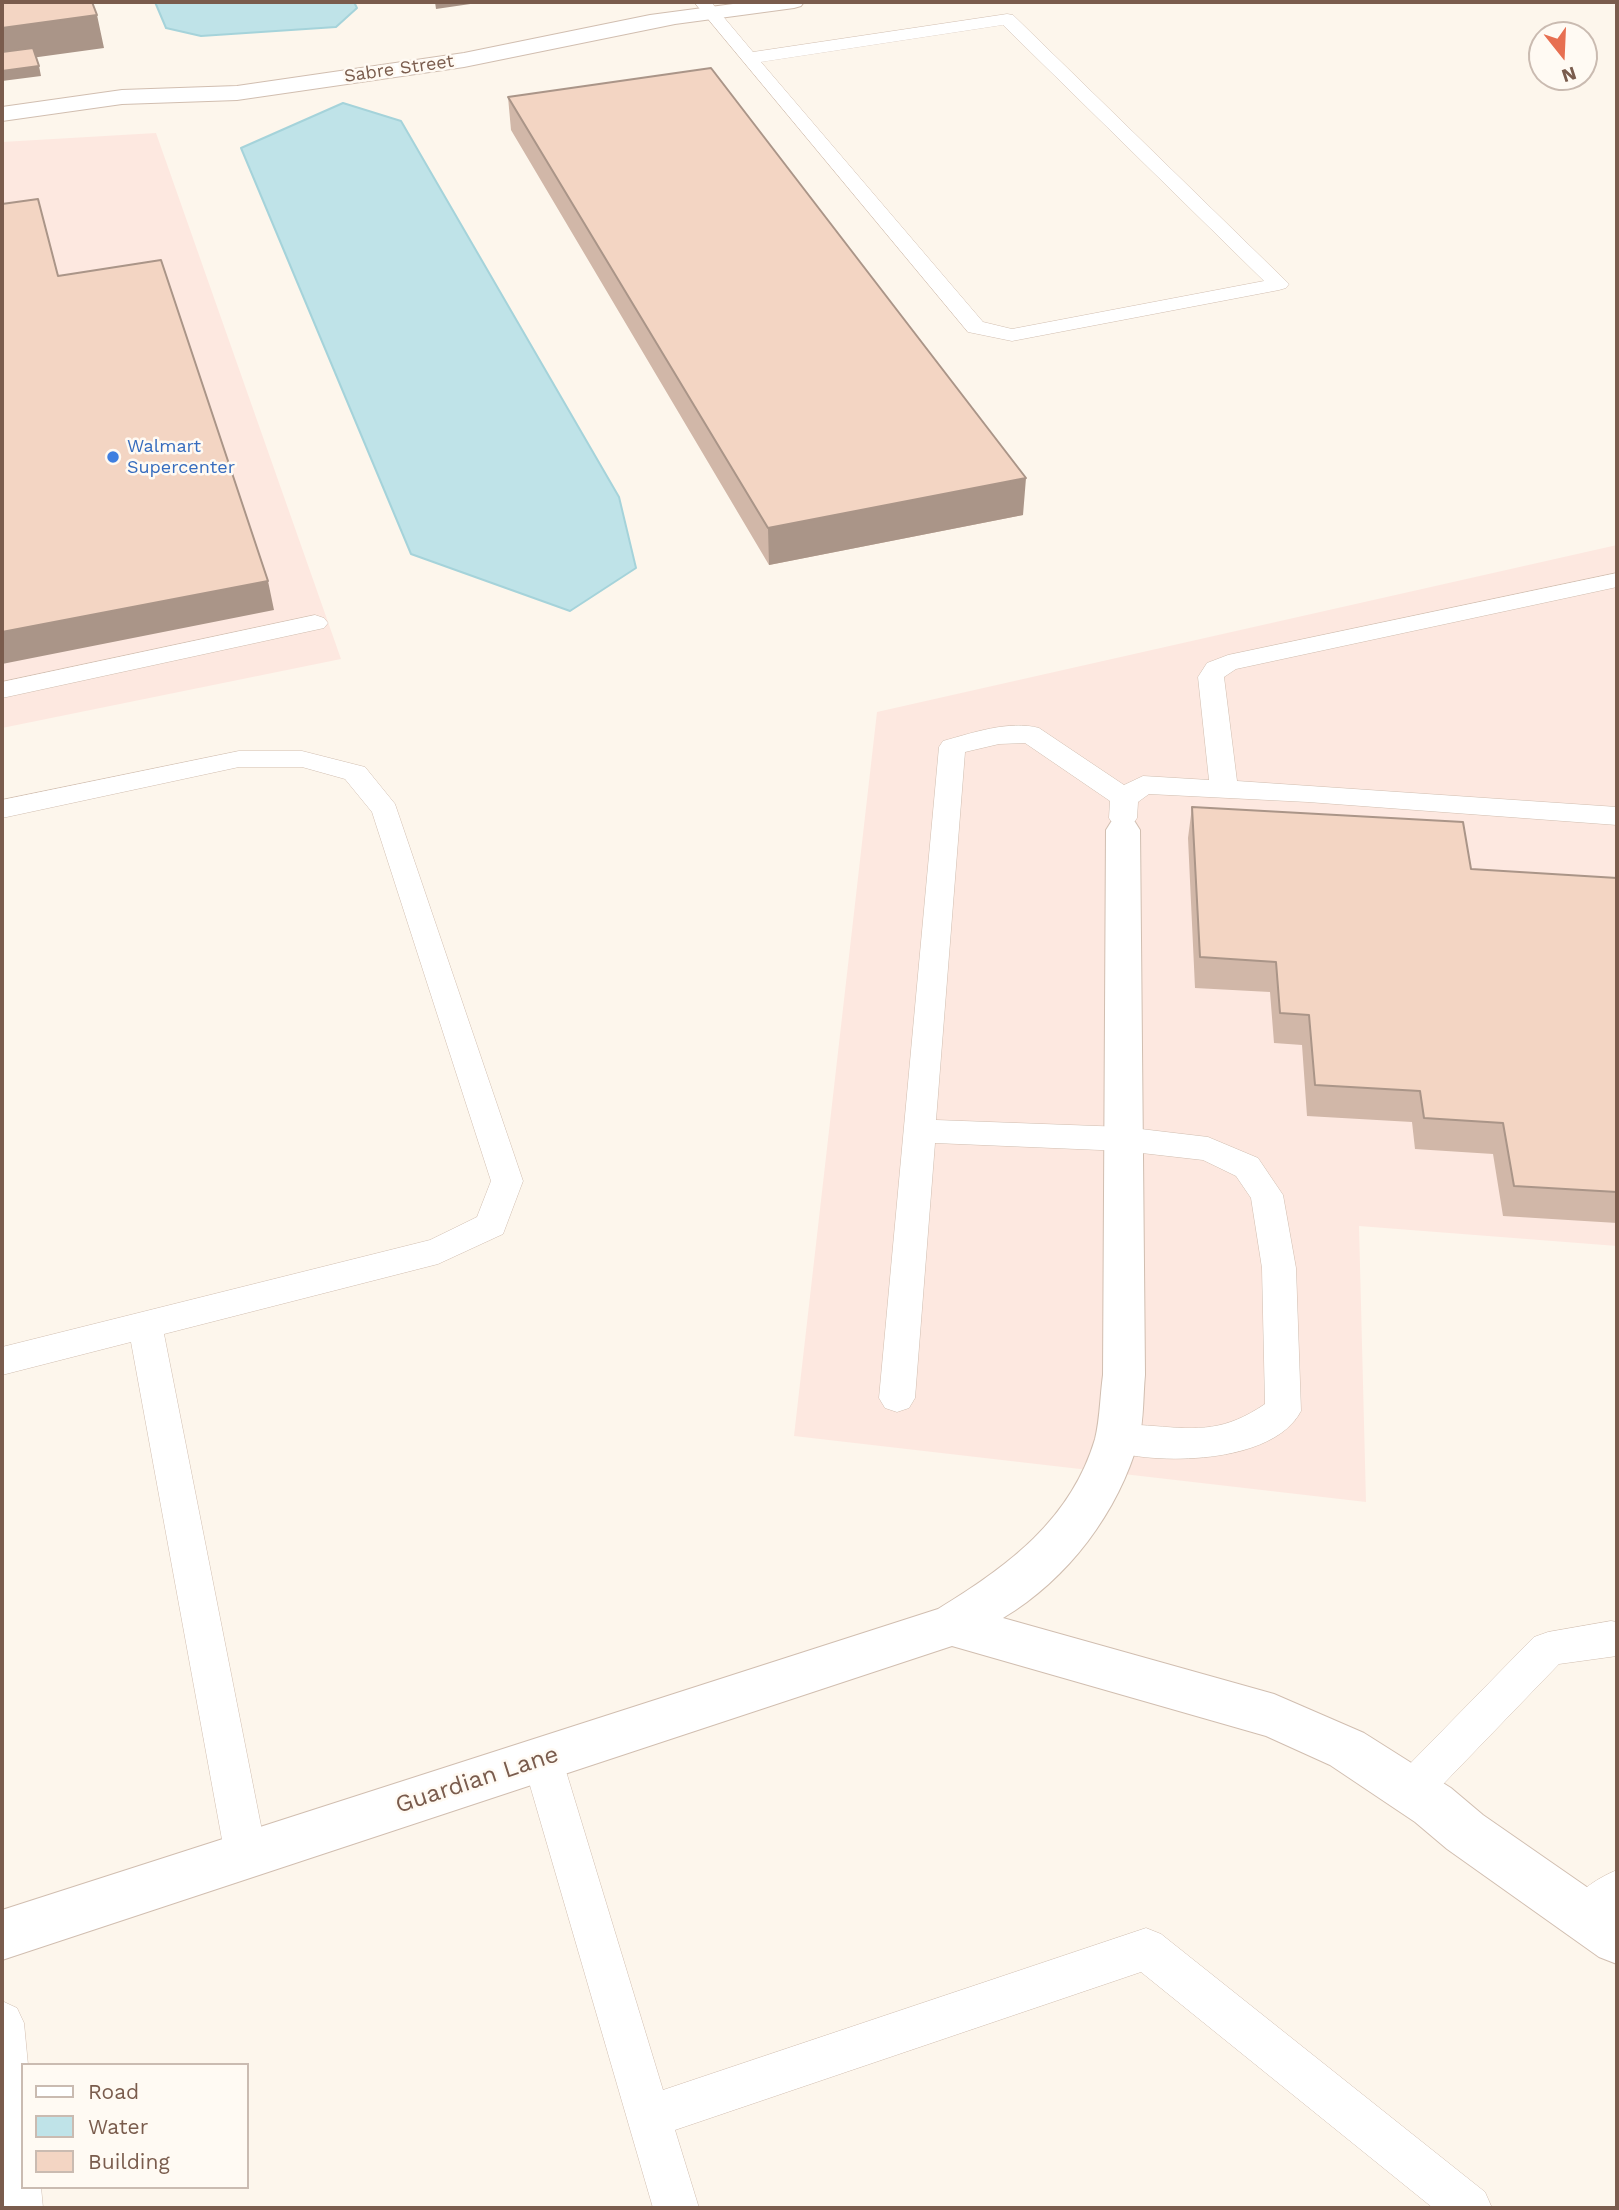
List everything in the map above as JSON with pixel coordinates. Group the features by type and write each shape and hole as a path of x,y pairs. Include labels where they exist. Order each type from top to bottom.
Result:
{"street":[{"name":"Sabre Street","path":"2,114 122,97 237,93 464,60 674,18 706,8 794,2"},
{"name":"Sabre Street","path":"460,39 674,18"},
{"name":"Sabre Street","path":"122,97 225,71"},
{"name":"Guardian Lane","path":"2,1935 952,1625 1005,1593 1060,1544 1092,1499 1117,1438 1124,1375 1123,814"},
{"path":"952,1625 1274,1716 1347,1749 1606,1915"}],"lane":[{"path":"706,8 976,327 1012,335 1279,284 1007,19 749,58"},
{"path":"1224,789 1211,677 1216,668 1228,663 1617,580"},
{"path":"2,690 315,623"},
{"path":"897,1398 952,747 999,736 1030,734 1123,814 1143,785 1617,816"},
{"path":"2,809 239,759 302,760 355,773 385,810 508,1181 491,1225 438,1251 2,1361"},
{"path":"920,1131 1124,1139 1208,1149 1247,1167 1267,1195 1279,1268 1283,1411 1250,1434 1196,1445 1117,1438"},
{"path":"145,1323 246,1856"},
{"path":"1411,1790 1548,1649 1617,1639"},
{"path":"542,1758 676,2208"},
{"path":"649,2116 1146,1949 1469,2208"},
{"path":"2,2023 20,2208"}],"shaded area":[{"path":"156,133 341,659 2,728 2,142"},
{"path":"1617,545 1617,1246 1359,1226 1366,1502 794,1436 877,712"}],"water":[{"path":"155,2 354,2 357,8 336,27 201,36 166,28"},
{"path":"343,103 401,121 619,497 636,568 570,611 411,554 241,148"}],"building":[{"path":"2,2 92,2 97,15 2,28"},
{"path":"33,48 39,66 2,71 2,52"},
{"path":"711,68 1026,478 768,528 508,97"},
{"name":"Walmart Supercenter","path":"38,199 58,276 161,260 268,581 2,632 2,204"},
{"path":"1192,807 1463,822 1471,869 1617,878 1617,1192 1514,1186 1503,1123 1424,1118 1420,1091 1315,1085 1309,1015 1280,1013 1276,962 1200,957"}],"place":[{"name":"Walmart Supercenter","path":"113,457"}]}
